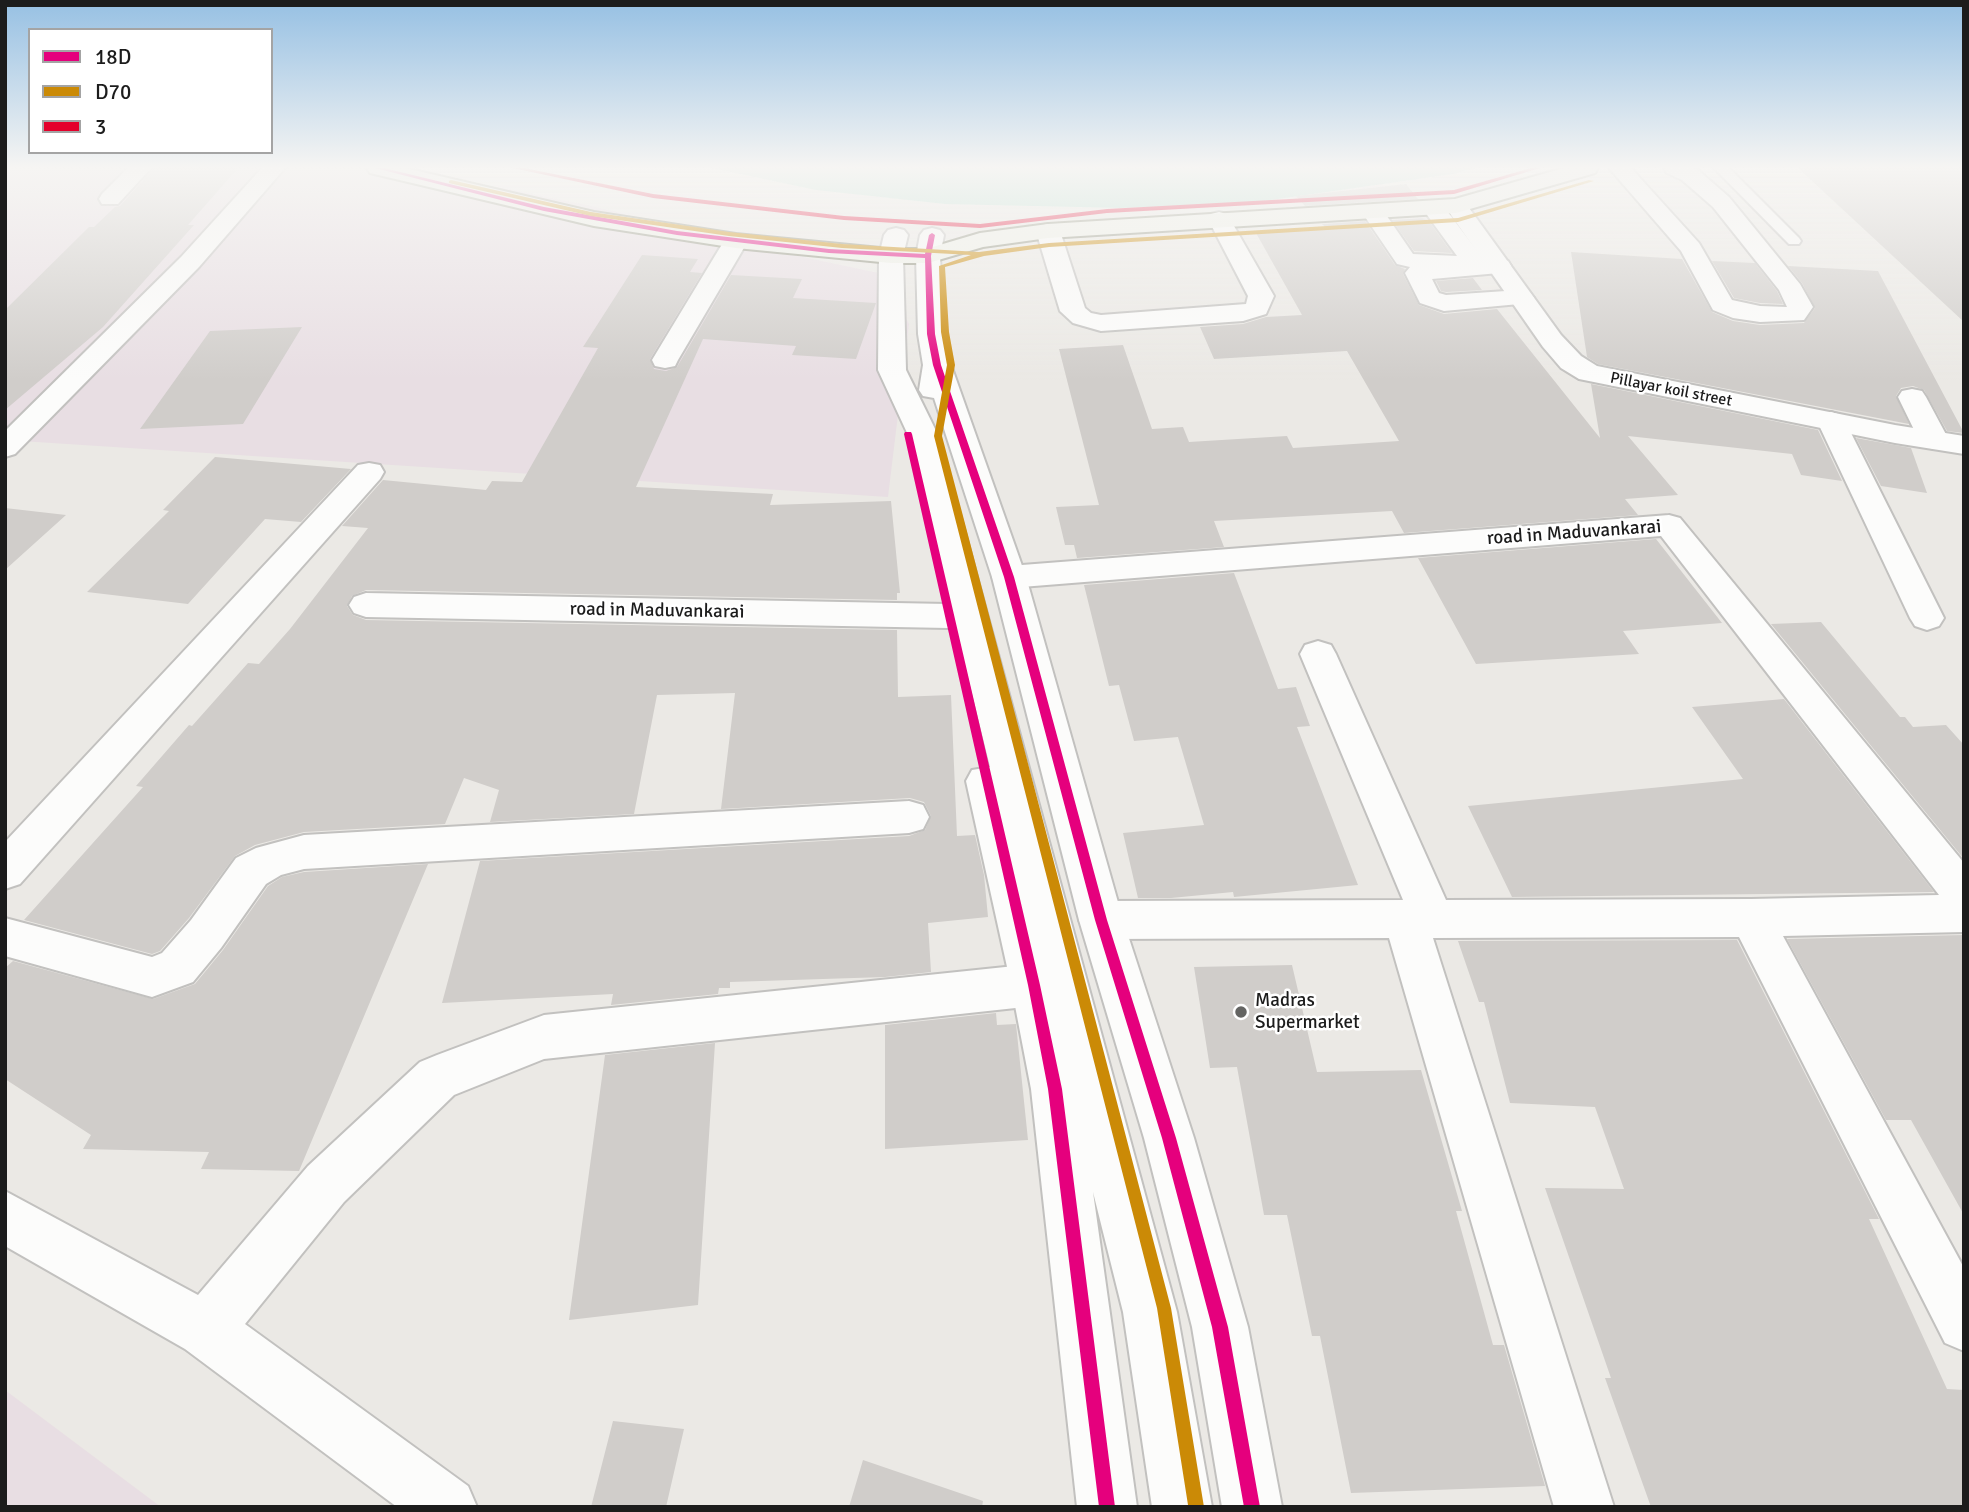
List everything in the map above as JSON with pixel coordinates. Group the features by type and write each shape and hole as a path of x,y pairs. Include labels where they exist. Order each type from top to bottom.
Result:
{"main road":[{"path":"720,239 894,246 930,246 991,239"},
{"path":"847,239 894,246"}],"street":[{"path":"5,448 211,239"},
{"path":"1050,239 1073,311 1082,318 1101,323 1243,313 1257,309 1261,296 1230,239"},
{"path":"1393,239 1410,261 1488,262"},
{"name":"Pillayar koil street","path":"1467,239 1521,298 1571,362 1589,373 1831,421 1964,444"},
{"path":"1683,239 1691,248 1721,305 1733,310 1760,314 1794,315 1800,307 1790,289 1751,239"},
{"path":"665,360 736,241"},
{"path":"894,246 892,370 1034,985 1055,1089 1107,1507"},
{"path":"930,246 931,334 937,365 1009,577 1101,920 1169,1138 1220,1327 1252,1507"},
{"path":"1488,262 1417,274 1429,298 1444,303 1521,298"},
{"path":"924,437 937,365"},
{"path":"892,370 924,437 1150,1312 1182,1507"},
{"path":"1912,397 1934,440"},
{"path":"1831,421 1927,618"},
{"path":"5,871 369,472"},
{"name":"road in Maduvankarai","path":"1009,577 1669,525 1964,895"},
{"name":"road in Maduvankarai","path":"366,605 948,616"},
{"path":"1318,653 1419,918 1584,1507"},
{"path":"5,937 152,977 177,968 206,934 251,872 271,860 304,852 909,817"},
{"path":"1101,920 1751,918 1964,913"},
{"path":"1751,918 1964,1324"},
{"path":"205,1329 326,1184 437,1078 544,1037 1034,985"},
{"path":"5,1217 205,1329 447,1507"}],"shaded area":[{"path":"5,239 726,239 883,274 909,324 888,497 5,440"},
{"path":"5,1390 161,1507 5,1507"}],"building":[{"path":"77,239 182,239 103,327 5,410 5,310"},
{"path":"1259,239 1377,239 1395,265 1405,269 1403,274 1419,305 1444,314 1497,309 1600,438 1591,384 1818,430 1842,481 1801,475 1792,454 1628,436 1678,495 1625,499 1638,515 1404,533 1392,511 1214,521 1224,547 1077,558 1074,545 1065,545 1056,507 1099,505 1059,349 1123,345 1152,429 1183,427 1189,442 1287,436 1293,448 1399,441 1347,351 1214,359 1200,327 1243,324 1266,317 1302,315"},
{"path":"1405,239 1441,239 1452,253 1414,251"},
{"path":"1874,239 1964,239 1964,322"},
{"path":"1571,252 1682,259 1712,312 1733,321 1760,325 1804,323 1815,308 1802,283 1788,266 1878,271 1964,433 1947,431 1924,390 1913,386 1901,388 1896,396 1909,424 1598,364 1587,357"},
{"path":"642,255 698,259 690,272 702,273 650,359 654,369 666,371 677,367 731,275 802,279 793,298 876,303 856,359 792,355 796,346 703,339 636,487 773,494 770,505 891,501 900,593 897,593 897,600 366,590 352,596 347,606 353,615 366,620 897,630 898,697 951,695 957,836 975,835 984,875 988,917 928,923 931,972 885,977 730,982 730,988 719,988 718,994 611,1005 613,994 442,1003 480,861 909,836 925,830 931,816 924,802 910,798 721,809 735,693 657,695 634,814 490,822 499,790 464,778 445,824 304,832 255,845 235,856 189,918 160,951 152,954 24,920 143,787 136,786 189,725 192,726 248,663 259,664 290,629 368,528 342,526 383,480 486,490 492,481 522,482 598,348 583,347"},
{"path":"1712,261 1755,263 1777,291 1783,304 1734,298"},
{"path":"1473,278 1482,290 1446,292 1441,291 1436,281"},
{"path":"302,327 243,424 140,429 210,331"},
{"path":"1856,438 1911,448 1927,493 1881,486"},
{"path":"215,457 351,469 301,522 265,519 188,604 87,592 169,511 163,510"},
{"path":"5,508 66,515 5,570"},
{"path":"1656,539 1722,623 1623,631 1639,654 1476,664 1418,558"},
{"path":"1234,573 1278,689 1296,687 1310,726 1297,727 1358,885 1234,897 1233,892 1138,898 1123,833 1204,825 1178,737 1134,741 1119,685 1109,686 1084,585"},
{"path":"1821,622 1900,717 1905,717 1913,727 1946,725 1964,745 1964,859 1771,624"},
{"path":"1784,699 1934,892 1512,897 1468,806 1743,779 1692,707"},
{"path":"428,864 299,1171 201,1169 209,1152 83,1149 91,1135 5,1079 5,968 13,961 153,999 195,984 223,950 268,886 282,877 304,872"},
{"path":"1964,935 1964,1215 1911,1120 1886,1120 1787,939"},
{"path":"1737,940 1879,1219 1869,1219 1947,1389 1964,1390 1964,1507 1651,1507 1605,1378 1611,1378 1545,1188 1624,1189 1595,1107 1510,1103 1484,1002 1479,1002 1458,941"},
{"path":"1292,965 1317,1072 1421,1070 1462,1211 1456,1211 1493,1345 1504,1345 1545,1486 1351,1493 1320,1336 1312,1336 1287,1215 1264,1215 1237,1067 1210,1068 1194,967"},
{"path":"996,1013 997,1025 1016,1024 1028,1140 885,1149 885,1025"},
{"path":"715,1043 698,1305 569,1320 605,1055"},
{"path":"613,1421 684,1429 666,1507 591,1507"},
{"path":"863,1460 983,1501 982,1507 849,1507"}],"transit line":[{"name":"18D","path":"724,239 829,251 928,256"},
{"name":"D70","path":"772,239 842,246 979,254 995,252"},
{"name":"18D","path":"931,239 928,256 931,334 937,365 1009,577 1101,920 1169,1138 1220,1327 1252,1507"},
{"name":"D70","path":"1154,239 1049,245 983,254 942,266 945,332 951,365 938,436 1164,1308 1196,1505"},
{"name":"18D","path":"908,434 1034,985 1055,1089 1107,1507"}],"place":[{"name":"Madras Supermarket","path":"1241,1012"}]}
